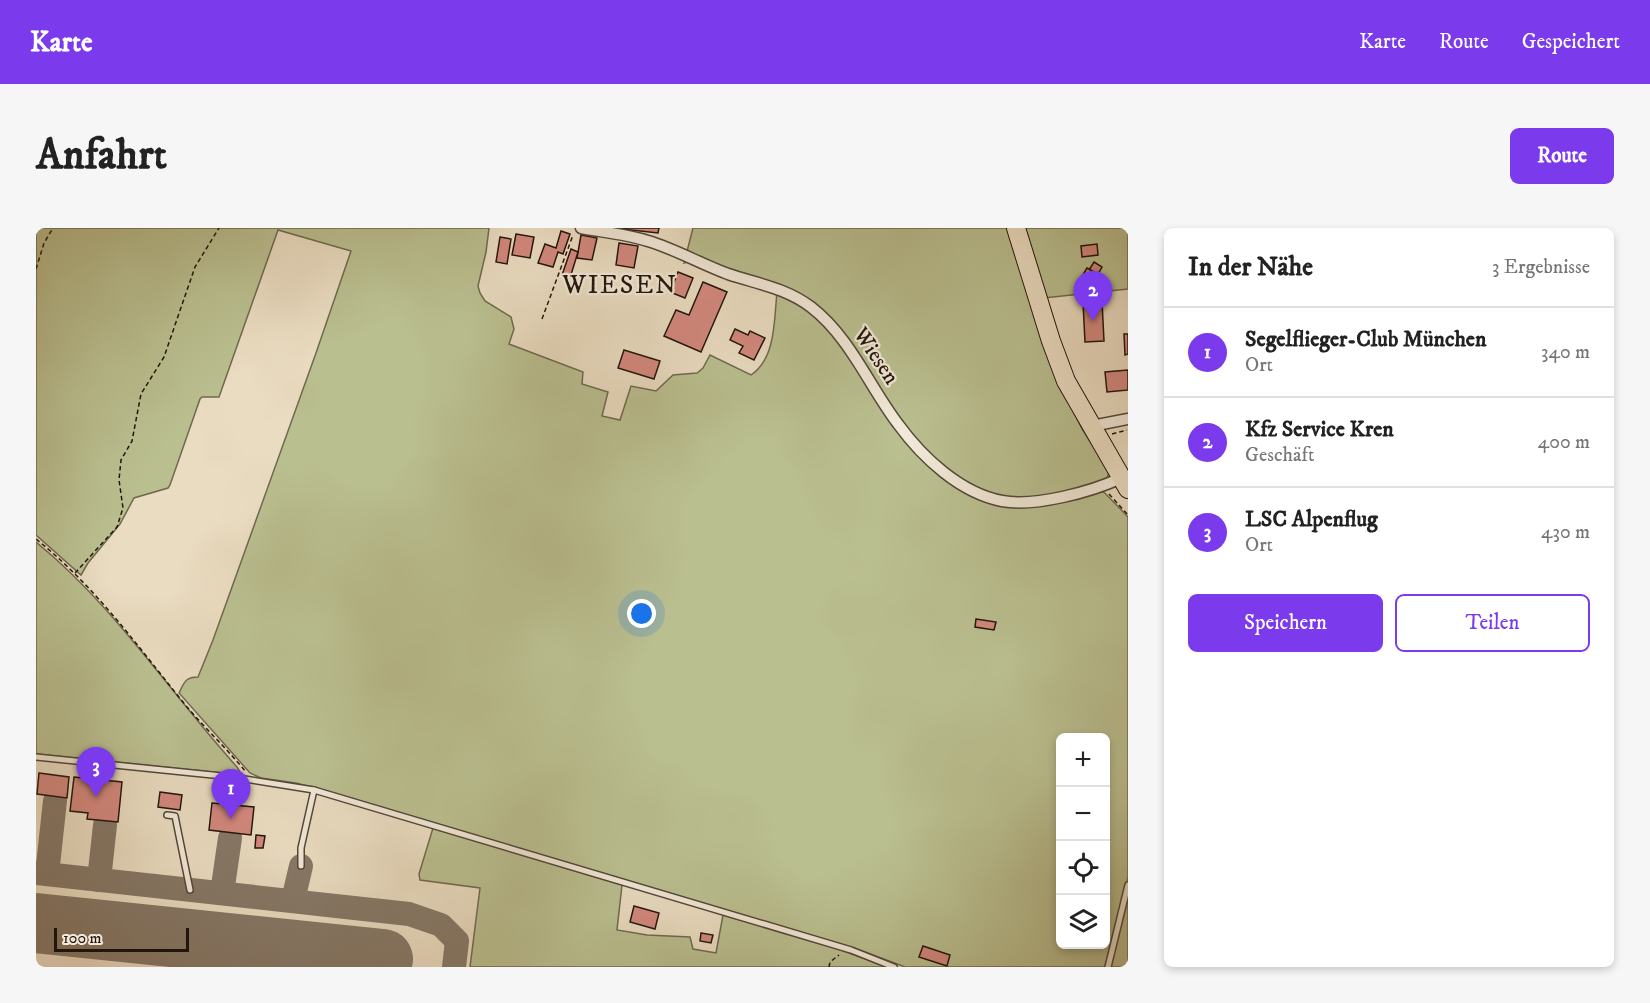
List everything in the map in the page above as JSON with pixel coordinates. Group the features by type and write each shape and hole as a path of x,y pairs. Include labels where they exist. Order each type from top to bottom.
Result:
{"main road":[{"path":"1016,228 1051,341 1066,381 1125,484"}],"street":[{"name":"Wiesen","path":"577,232 649,241 730,274 791,293 813,309 835,331 898,424 924,454 955,480 978,494 1003,501 1021,502 1125,484"},
{"path":"1092,426 1128,419"}],"lane":[{"path":"36,757 249,780 314,790 847,949 894,967"},
{"path":"301,866 302,848 314,790"},
{"path":"167,815 175,816 190,890"},
{"path":"1108,967 1128,885"}],"path":[{"path":"36,269 44,243 53,228"},
{"path":"75,573 117,527 123,508 119,480 121,460 132,441 141,394 164,357 195,267 219,228"},
{"path":"542,319 577,232"},
{"path":"1103,487 1128,515"},
{"path":"36,539 75,573 243,769 249,780"},
{"path":"829,967 830,962 847,949"}],"green space":[{"path":"36,228 489,228 478,286 485,301 511,317 514,329 509,344 583,372 582,384 608,392 602,416 620,420 631,386 656,391 673,375 697,373 703,368 710,355 751,375 759,368 769,349 774,327 777,292 798,303 824,324 918,453 991,501 1101,491 1128,517 1128,877 1110,947 1110,733 1056,733 1056,949 1110,949 1105,967 905,967 854,948 344,796 296,783 261,778 250,773 179,693 188,679 198,677 213,640 351,251 278,230 219,397 200,399 170,485 168,488 134,498 120,524 81,575 36,535"},
{"path":"693,228 1010,228 1059,382 1082,429 1109,471 1107,479 1077,490 1028,498 993,496 953,475 915,441 837,330 771,282 701,259 684,263"},
{"path":"1025,228 1128,228 1128,289 1044,298"},
{"path":"36,542 91,593 116,621 242,775 36,754"},
{"path":"433,828 622,885 617,930 647,935 690,937 693,949 716,953 723,915 824,944 888,967 470,967 480,888 420,880 419,874"},
{"path":"1128,898 1128,967 1110,967"}],"building":[{"path":"613,228 659,228 658,233"},
{"path":"561,231 570,234 563,254 558,252 553,267 538,263 545,244 556,248"},
{"path":"516,234 534,237 530,258 512,255"},
{"path":"581,235 597,238 592,260 577,258"},
{"path":"500,237 511,239 507,264 496,262"},
{"path":"619,243 638,246 634,268 616,265"},
{"path":"1097,244 1098,255 1082,257 1081,246"},
{"path":"571,249 578,252 570,278 562,275"},
{"path":"1094,262 1102,267 1098,274 1089,270"},
{"path":"1087,268 1099,275 1091,290 1078,283"},
{"path":"678,272 693,278 685,298 670,292"},
{"path":"703,282 727,292 701,352 664,336 676,310 689,315"},
{"path":"1102,301 1104,341 1085,342 1083,302"},
{"path":"735,329 748,335 750,331 765,338 754,360 739,353 743,346 730,340"},
{"path":"1124,334 1128,334 1128,354 1125,355"},
{"path":"624,350 660,361 654,379 618,368"},
{"path":"1128,370 1128,390 1107,392 1105,372"},
{"path":"976,619 996,622 994,630 975,627"},
{"path":"39,773 69,777 67,798 37,794"},
{"path":"74,777 122,782 118,822 87,819 88,813 70,811"},
{"path":"160,792 182,795 180,810 158,807"},
{"path":"212,803 254,807 251,835 209,830"},
{"path":"256,835 265,836 263,848 255,848"},
{"path":"634,906 659,913 655,929 630,922"},
{"path":"701,933 713,935 711,943 700,941"},
{"path":"923,946 950,955 947,966 919,957"}],"taxiway":[{"path":"47,874 55,801"},
{"path":"99,880 105,825"},
{"path":"222,893 230,838"},
{"path":"293,900 301,866"},
{"path":"36,873 409,914 441,925 457,941 454,967"}],"runway":[{"path":"36,923 383,959"}],"place":[{"name":"Kfz Service Kren","path":"1093,321"},
{"name":"LSC Alpenflug","path":"96,797"},
{"name":"Segelflieger-Club München","path":"231,819"}],"district":[{"name":"WIESEN","path":"620,285"}]}
